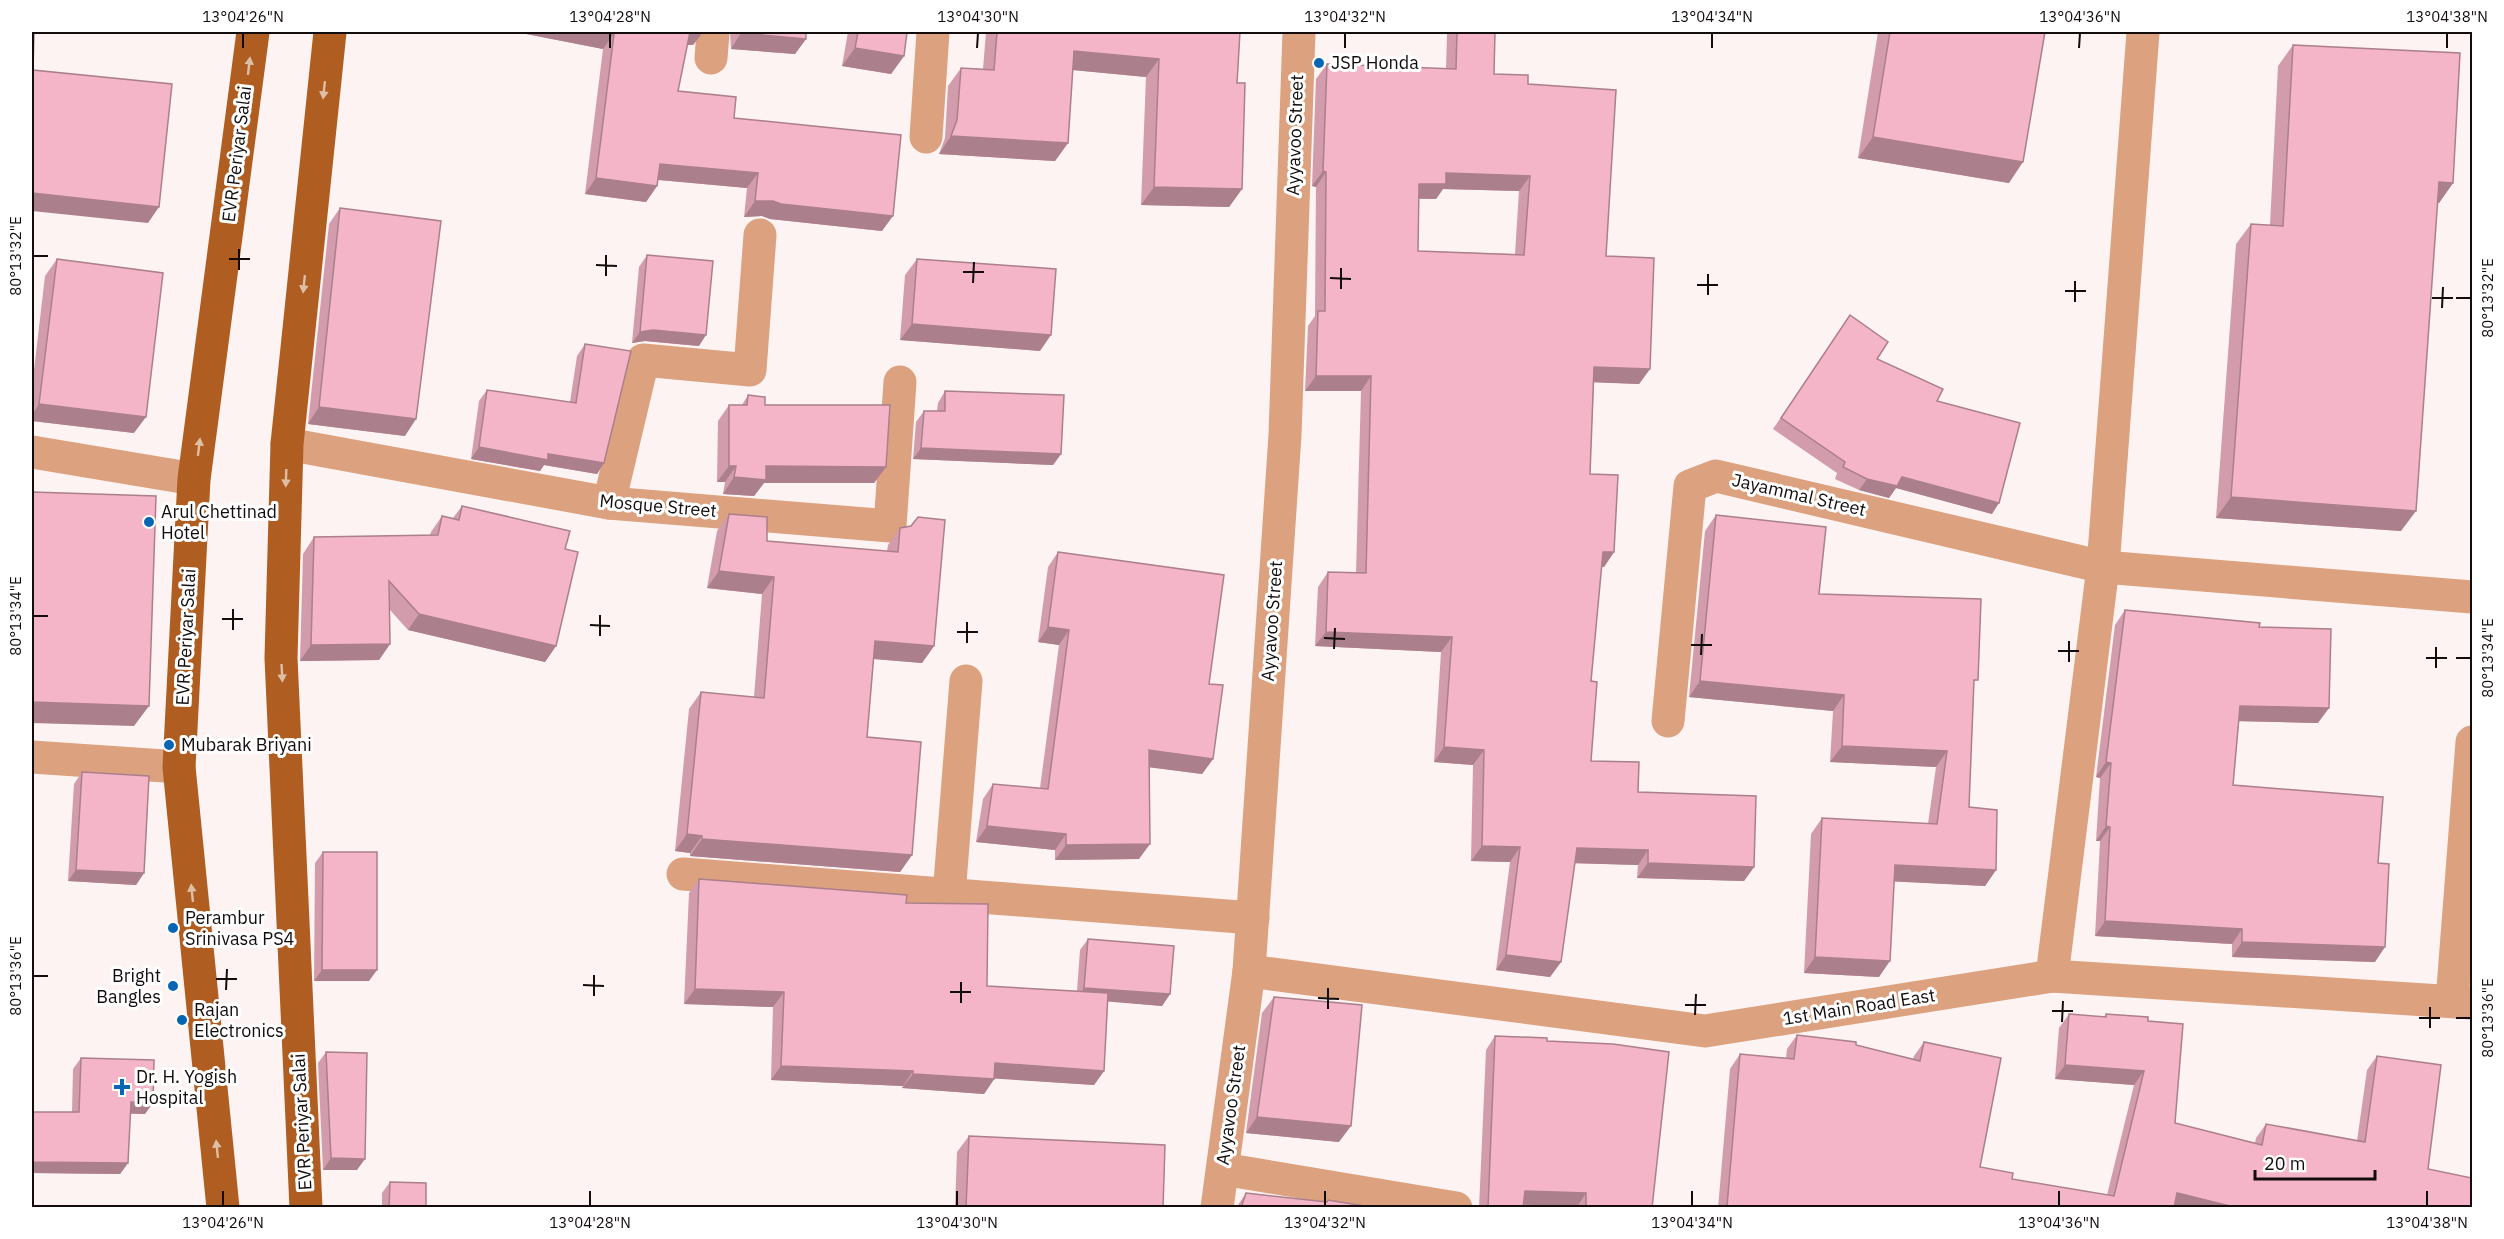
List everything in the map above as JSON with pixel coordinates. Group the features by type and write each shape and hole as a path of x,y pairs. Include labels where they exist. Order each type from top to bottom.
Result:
{"main road":[{"name":"EVR Periyar Salai","path":"223,1208 179,767 194,479 253,32"},
{"name":"EVR Periyar Salai","path":"306,1208 281,658 287,444 330,32"}],"street":[{"path":"926,137 933,32"},
{"name":"Ayyavoo Street","path":"1217,1208 1249,971 1285,435 1299,32"},
{"path":"2052,976 2103,567 2143,32"},
{"path":"609,503 643,360 750,370 760,235"},
{"name":"Mosque Street","path":"287,444 609,503 890,526 900,382"},
{"path":"32,452 194,479"},
{"name":"Jayammal Street","path":"1668,721 1690,486 1716,476 2103,567"},
{"path":"2103,567 2472,597"},
{"path":"949,895 966,681"},
{"path":"2462,1002 2472,742"},
{"path":"32,757 179,767"},
{"path":"683,874 1252,918"},
{"name":"1st Main Road East","path":"1249,971 1706,1031 2052,976 2462,1002"},
{"path":"1223,1169 1456,1208"}],"building":[{"path":"32,32 34,32 33,70 172,84 159,207 32,193"},
{"path":"603,32 690,32 678,91 736,97 734,118 901,135 893,216 781,204 773,201 755,201 758,173 660,164 657,186 596,178 614,34"},
{"path":"806,32 806,39 741,33"},
{"path":"858,32 907,32 904,56 855,48"},
{"path":"997,32 1240,32 1237,83 1245,83 1242,189 1154,187 1159,59 1074,51 1068,143 951,136 957,120 961,68 994,70"},
{"path":"1457,32 1495,32 1494,74 1528,75 1528,84 1616,90 1606,256 1654,258 1650,369 1594,367 1590,474 1618,475 1614,552 1603,552 1591,681 1597,682 1591,761 1639,762 1638,792 1756,796 1754,867 1648,863 1648,850 1577,848 1561,962 1506,955 1520,847 1482,846 1484,750 1444,747 1452,637 1326,632 1328,572 1366,573 1371,376 1316,376 1318,311 1325,311 1326,172 1323,171 1327,64 1456,69","holes":["1446,173 1530,176 1524,255 1418,251 1419,184 1446,184"]},
{"path":"1890,32 2045,32 2023,162 1873,137"},
{"path":"2293,45 2460,53 2453,183 2439,182 2416,511 2231,497 2251,224 2283,226"},
{"path":"340,208 441,221 416,419 319,407"},
{"path":"647,255 713,261 706,335 653,330 640,332"},
{"path":"57,259 163,273 146,417 39,404"},
{"path":"917,259 1056,269 1051,335 912,324"},
{"path":"1850,315 1888,342 1877,359 1943,389 1937,401 2020,423 1999,503 1902,477 1897,486 1867,479 1843,467 1845,462 1781,418"},
{"path":"585,344 631,351 604,463 548,454 548,460 479,447 487,390 576,403"},
{"path":"945,391 1064,395 1061,454 921,448 924,411 945,411"},
{"path":"748,395 765,397 765,405 890,405 886,467 766,466 766,480 734,477 736,466 729,466 729,405 747,405"},
{"path":"32,492 156,496 149,706 32,702"},
{"path":"462,506 570,531 565,549 578,552 556,646 419,614 389,581 390,644 311,645 314,537 438,535 442,516 459,520"},
{"path":"729,514 767,517 767,541 898,552 900,528 911,526 918,517 945,520 934,646 875,641 867,737 921,742 912,855 702,839 702,836 687,834 701,692 764,698 774,577 719,571"},
{"path":"1716,515 1826,527 1819,594 1981,599 1978,680 1974,680 1969,807 1997,810 1996,870 1895,865 1890,961 1815,957 1822,818 1937,824 1947,751 1842,746 1844,695 1700,681"},
{"path":"1058,552 1224,575 1209,684 1223,685 1213,759 1149,750 1150,844 1066,845 1066,834 987,826 993,784 1048,789 1069,630 1048,627"},
{"path":"2125,610 2260,623 2259,627 2331,629 2329,708 2240,706 2233,785 2383,797 2378,863 2389,864 2385,947 2242,942 2242,929 2105,921 2110,827 2106,826 2111,763 2106,762"},
{"path":"82,772 149,776 144,873 76,870"},
{"path":"323,852 377,852 377,970 322,970"},
{"path":"699,879 907,895 906,903 988,904 987,986 1108,993 1104,1071 995,1063 994,1079 913,1074 913,1071 781,1066 784,992 695,989"},
{"path":"1088,939 1174,946 1170,994 1084,988"},
{"path":"1274,997 1362,1005 1351,1126 1257,1117"},
{"path":"2069,1014 2148,1017 2148,1021 2183,1024 2175,1123 2262,1145 2266,1124 2365,1142 2377,1056 2441,1065 2428,1169 2472,1178 2472,1208 2238,1208 2177,1193 2174,1208 1745,1208 1727,1206 1740,1054 1794,1059 1797,1035 1856,1042 1856,1045 1920,1061 1924,1042 2001,1058 1980,1167 2013,1173 2012,1179 2114,1196 2144,1071 2065,1065"},
{"path":"1495,1036 1613,1044 1669,1052 1652,1208 1586,1208 1586,1193 1525,1191 1523,1208 1488,1208"},
{"path":"326,1052 367,1053 365,1159 331,1158"},
{"path":"81,1058 154,1060 153,1103 131,1102 128,1163 32,1162 32,1112 79,1112"},
{"path":"969,1136 1165,1145 1163,1208 966,1208"},
{"path":"390,1182 426,1183 426,1208 389,1208"},
{"path":"1246,1193 1327,1202 1328,1200 1370,1208 1241,1208"}],"place":[{"name":"JSP Honda","path":"1319,63"},
{"name":"Arul Chettinad Hotel","path":"149,522"},
{"name":"Mubarak Briyani","path":"169,745"},
{"name":"Perambur Srinivasa PS4","path":"173,928"},
{"name":"Bright Bangles","path":"173,986"},
{"name":"Rajan Electronics","path":"182,1020"},
{"name":"Dr. H. Yogish Hospital","path":"122,1087"}]}
